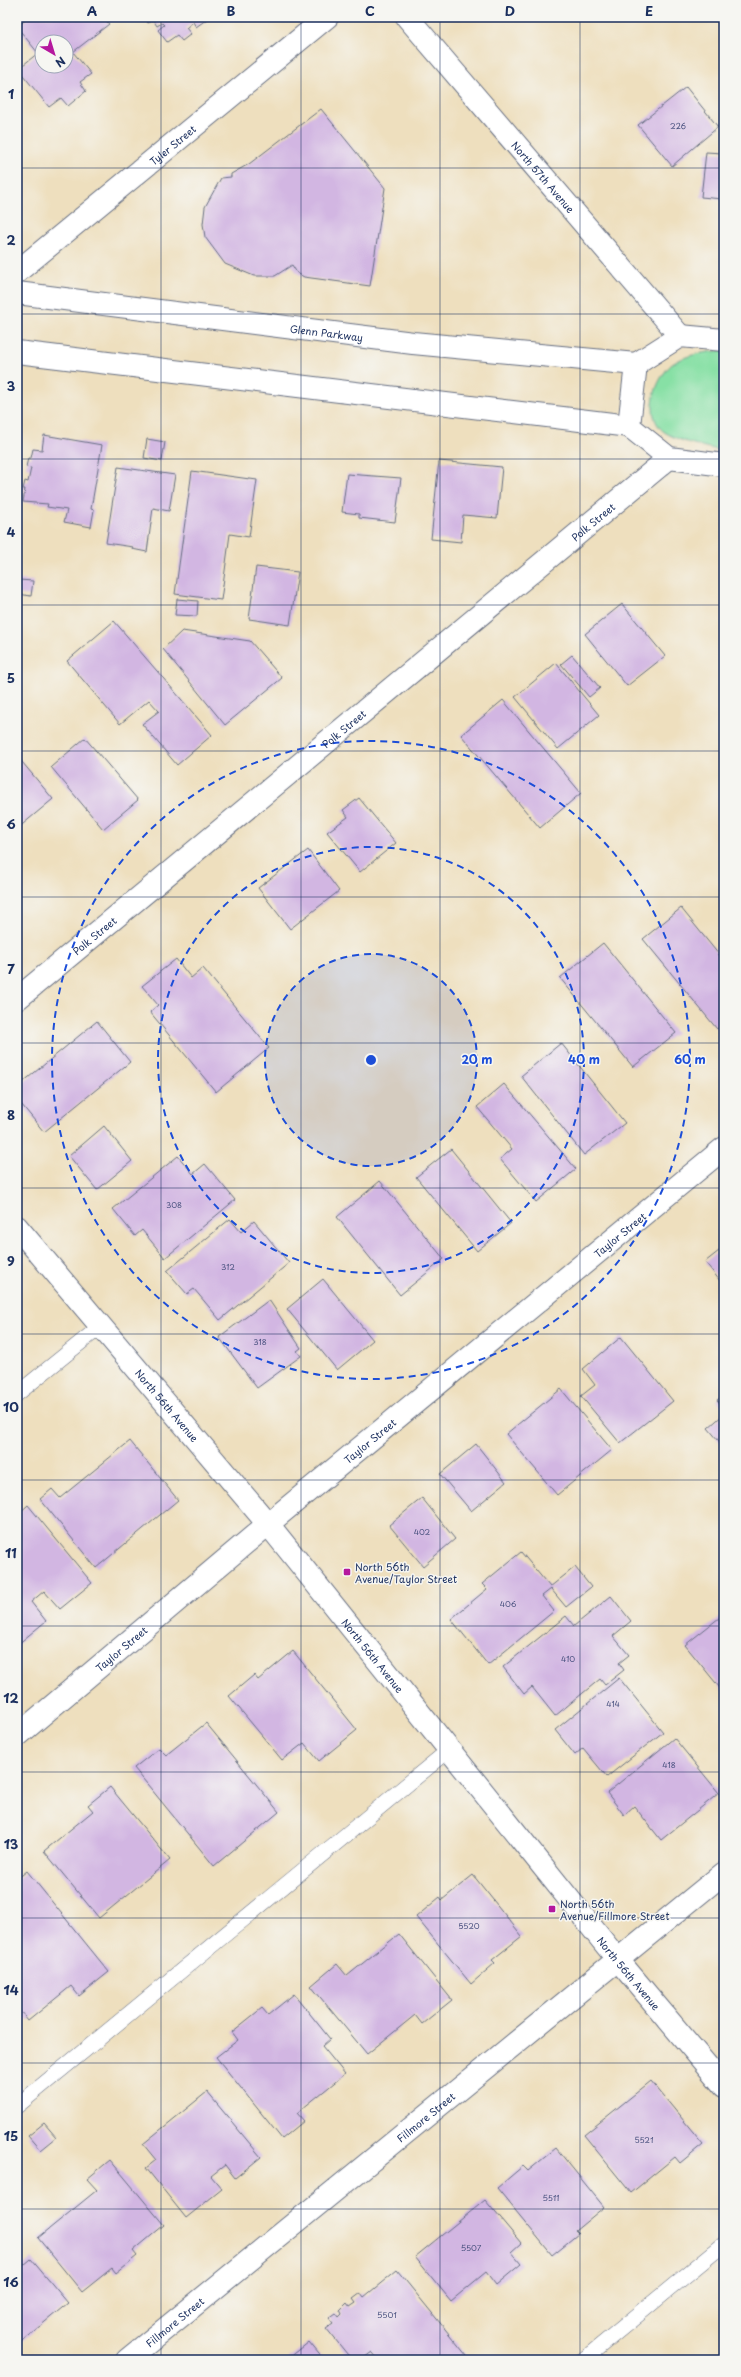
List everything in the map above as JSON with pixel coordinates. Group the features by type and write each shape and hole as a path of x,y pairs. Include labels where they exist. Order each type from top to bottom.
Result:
{"street":[{"name":"Tyler Street","path":"17,272 327,17"},
{"name":"North 57th Avenue","path":"407,17 680,336"},
{"name":"Glenn Parkway","path":"17,293 413,342 636,364"},
{"path":"629,426 636,364 680,336 724,340"},
{"path":"17,352 629,426 669,458 724,465"},
{"name":"Polk Street","path":"17,998 669,458"},
{"name":"Taylor Street","path":"17,1736 268,1524 724,1148"},
{"name":"North 56th Avenue","path":"17,1227 268,1524 618,1960 724,2086"},
{"name":"Fillmore Street","path":"127,2360 724,1873"}],"lane":[{"path":"17,1394 101,1326"},
{"path":"17,2106 449,1750"},
{"path":"583,2360 724,2244"}],"green space":[{"path":"724,350 724,451 684,441 663,431 657,424 653,407 656,388 665,371 671,365 683,358 696,354"}],"building":[{"path":"29,17 103,17 109,24 74,51 74,34 34,34 34,48 17,27"},
{"path":"210,17 196,27 193,22 186,28 191,34 182,41 177,35 167,42 158,30 164,25 162,23 157,26 153,20 148,23 144,18"},
{"path":"74,53 91,74 80,82 86,91 68,106 61,98 49,107 18,69 34,56 34,74 74,74"},
{"path":"686,87 718,127 672,166 638,125"},
{"path":"321,109 385,188 370,286 304,277 297,273 292,265 275,276 254,276 225,264 205,237 203,224 205,207 221,178 231,177 231,174 249,164"},
{"path":"724,149 724,204 722,204 722,199 701,197 706,152 722,153"},
{"path":"44,435 102,445 91,509 94,510 91,527 64,522 67,510 47,507 48,504 23,502 25,489 23,489 25,481 28,482 31,468 26,467 28,458 31,458 33,449 42,450"},
{"path":"147,439 165,442 162,461 144,458"},
{"path":"439,461 502,467 497,518 463,515 461,542 431,539"},
{"path":"118,467 175,475 169,511 153,508 147,552 132,549 133,547 106,543"},
{"path":"192,471 257,480 249,537 230,534 221,600 175,594"},
{"path":"347,474 401,478 395,522 359,518 359,514 342,512"},
{"path":"256,567 298,572 290,625 249,619"},
{"path":"19,580 33,581 31,596 18,594"},
{"path":"177,599 198,601 197,616 175,615"},
{"path":"622,604 665,656 627,686 585,634"},
{"path":"114,621 212,735 177,765 142,724 159,711 149,700 120,724 67,661"},
{"path":"182,631 250,641 282,678 225,725 163,649"},
{"path":"572,655 600,688 589,697 561,664"},
{"path":"556,663 599,715 558,749 515,697"},
{"path":"503,700 581,793 540,828 461,735"},
{"path":"85,738 138,800 103,829 51,767"},
{"path":"17,756 53,799 17,829"},
{"path":"359,798 396,843 360,872 327,832 348,817 343,810"},
{"path":"308,850 339,891 290,929 258,888"},
{"path":"681,908 724,961 724,1023 717,1029 643,939"},
{"path":"603,943 676,1033 633,1067 560,978"},
{"path":"176,959 191,978 203,968 269,1048 216,1092 150,1012 158,1005 142,986"},
{"path":"97,1021 130,1062 44,1132 17,1099 17,1087"},
{"path":"561,1043 625,1123 584,1155 521,1076"},
{"path":"504,1084 576,1169 536,1202 500,1159 512,1149 477,1107"},
{"path":"104,1126 132,1161 97,1190 69,1156"},
{"path":"451,1149 511,1223 477,1251 416,1177"},
{"path":"178,1156 193,1174 205,1164 235,1200 165,1258 142,1230 135,1236 113,1209"},
{"path":"380,1181 444,1259 400,1295 337,1217"},
{"path":"230,1219 241,1232 254,1221 289,1263 220,1320 194,1289 187,1294 167,1271"},
{"path":"724,1247 724,1286 705,1262"},
{"path":"323,1279 373,1340 337,1370 287,1309"},
{"path":"269,1300 301,1348 297,1351 301,1356 257,1388 219,1337"},
{"path":"621,1337 673,1401 620,1443 581,1396 595,1385 583,1369"},
{"path":"561,1389 612,1450 557,1495 506,1434"},
{"path":"724,1395 724,1408 717,1400"},
{"path":"724,1414 724,1447 708,1428"},
{"path":"130,1441 178,1500 96,1568 40,1499 52,1489 60,1498"},
{"path":"476,1444 506,1482 471,1511 440,1474"},
{"path":"422,1498 455,1539 423,1566 389,1525"},
{"path":"28,1505 92,1583 60,1609 44,1591 31,1602 46,1621 17,1645 17,1515"},
{"path":"521,1552 550,1587 575,1567 591,1587 566,1607 551,1589 542,1596 554,1611 488,1665 451,1619 487,1589 482,1584"},
{"path":"611,1596 631,1621 613,1636 629,1655 619,1663 624,1670 605,1685 600,1679 555,1716 532,1687 524,1694 503,1667 566,1616 574,1626"},
{"path":"724,1614 724,1693 685,1645"},
{"path":"293,1651 357,1730 319,1761 304,1743 282,1760 229,1696 254,1675 258,1680"},
{"path":"619,1678 663,1732 607,1777 583,1748 575,1755 555,1730"},
{"path":"206,1723 279,1812 214,1866 134,1768 159,1748 166,1755"},
{"path":"674,1738 719,1793 661,1840 634,1806 624,1815 607,1793"},
{"path":"110,1787 170,1860 99,1918 44,1851 93,1811 88,1805"},
{"path":"27,1871 109,1972 79,1996 71,1986 28,2021 17,2007 17,1879"},
{"path":"473,1875 522,1936 492,1960 495,1963 471,1984 416,1917 440,1897 442,1900"},
{"path":"399,1934 452,2000 422,2024 415,2015 367,2054 311,1986 337,1964 347,1976"},
{"path":"294,1994 330,2039 322,2046 345,2074 297,2113 304,2121 282,2139 216,2057 238,2040 232,2032 262,2008 268,2015"},
{"path":"651,2081 703,2144 680,2163 675,2157 631,2193 584,2135"},
{"path":"207,2092 261,2157 235,2178 225,2165 211,2176 222,2189 186,2218 146,2168 156,2160 143,2144"},
{"path":"44,2123 56,2137 40,2150 28,2136"},
{"path":"556,2148 604,2207 575,2231 578,2234 552,2255 497,2188 523,2166 528,2171"},
{"path":"110,2160 164,2225 133,2251 137,2256 116,2273 112,2268 82,2292 38,2238 97,2190 87,2179"},
{"path":"485,2200 521,2243 511,2252 521,2264 496,2285 486,2272 451,2301 415,2257"},
{"path":"31,2259 68,2303 17,2345 17,2271"},
{"path":"397,2270 467,2356 462,2360 379,2360 372,2352 361,2360 352,2360 326,2328 333,2323 329,2318 336,2313 339,2317 342,2314 340,2310 347,2303 350,2307 356,2303 353,2299 361,2293 364,2297"},
{"path":"309,2342 324,2360 290,2360 289,2358"}],"place":[{"name":"North 56th Avenue/Taylor Street","path":"347,1572"},
{"name":"North 56th Avenue/Fillmore Street","path":"552,1909"}]}
